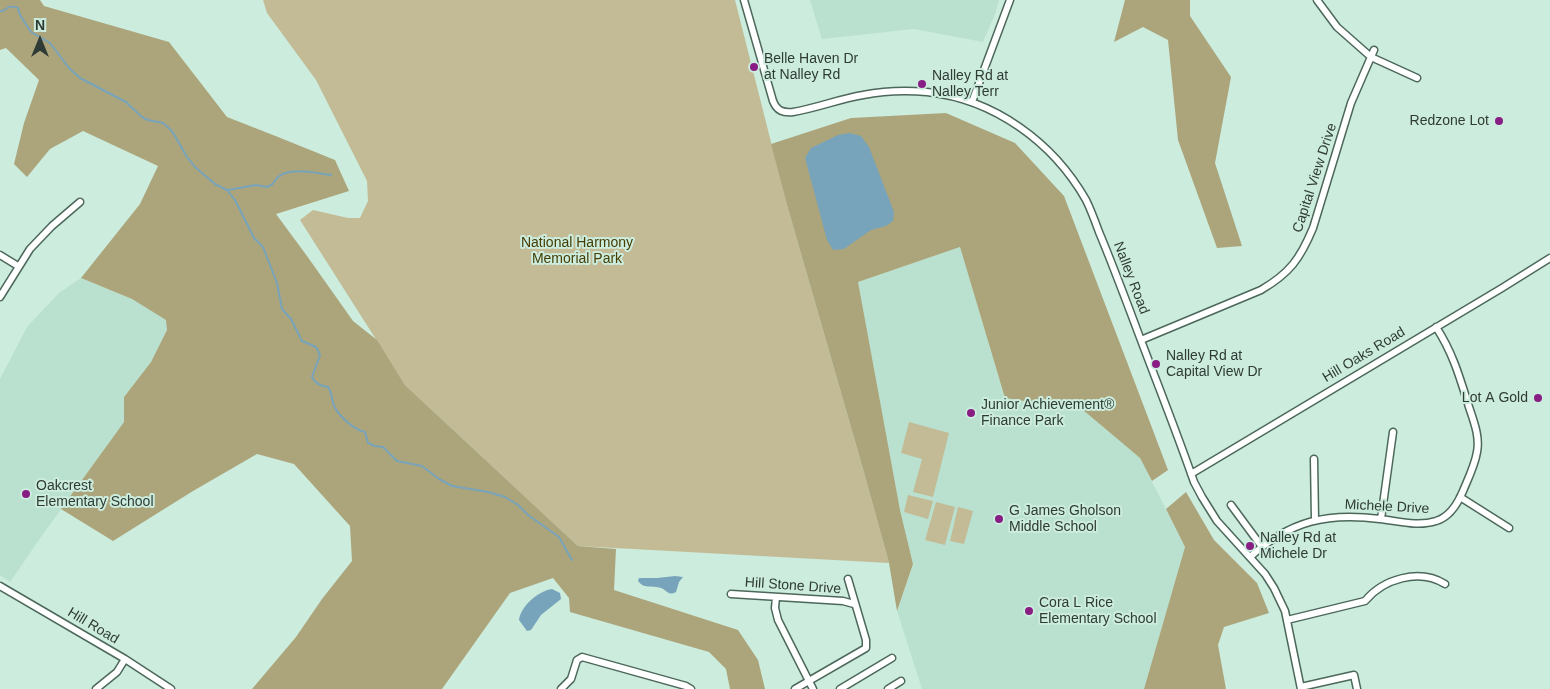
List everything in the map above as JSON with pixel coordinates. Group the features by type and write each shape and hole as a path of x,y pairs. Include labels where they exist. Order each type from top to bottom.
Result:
{"street":[{"name":"Nalley Road","path":"744,0 773,101 779,110 788,112 800,111 865,94 885,92 928,92 942,94 972,102 1002,116 1026,131 1054,157 1086,201 1107,250 1191,474 1202,497 1218,521 1266,574 1285,611 1301,688 1354,675 1357,689"},
{"path":"972,102 1010,0"},
{"path":"1317,0 1337,27 1371,58 1417,78"},
{"name":"Capital View Drive","path":"1141,340 1260,290 1278,280 1297,260 1313,228 1352,104 1374,50"},
{"path":"0,297 30,249 80,202"},
{"path":"0,255 18,266"},
{"name":"Hill Oaks Road","path":"1191,474 1550,258"},
{"name":"Michele Drive","path":"1250,557 1262,547 1297,526 1315,520 1348,517 1381,519 1412,524 1435,522 1446,516 1454,507 1476,459 1478,442 1476,428 1456,364 1436,327"},
{"path":"1381,519 1393,432"},
{"path":"1314,459 1315,520"},
{"path":"1460,497 1509,528"},
{"path":"1231,505 1262,547"},
{"path":"1286,620 1365,601 1380,587 1403,578 1428,576 1444,584"},
{"path":"795,689 866,648 866,640 848,579"},
{"name":"Hill Road","path":"0,586 125,659 171,689"},
{"name":"Hill Stone Drive","path":"731,594 843,601 854,604"},
{"path":"776,597 775,608 778,620 813,689"},
{"path":"561,689 569,682 577,660 582,657 691,689"},
{"path":"840,689 892,658"},
{"path":"96,689 117,672 125,659"},
{"path":"888,689 901,681"}],"shaded area":[{"path":"0,0 40,0 44,6 169,42 227,117 335,160 349,191 276,214 353,321 377,340 405,385 578,546 616,549 614,590 738,630 758,660 765,689 730,689 726,669 709,652 570,612 569,598 553,578 510,593 442,689 252,689 296,637 322,599 352,561 350,526 294,464 257,454 113,541 61,509 124,422 124,397 151,362 167,330 166,320 132,299 81,278 140,204 158,166 83,131 50,149 27,177 14,164 24,123 39,80 6,48 0,50"},
{"path":"810,0 999,0 983,42 914,29 822,39"},
{"path":"1125,0 1190,0 1190,16 1231,77 1215,163 1242,246 1217,248 1178,140 1168,40 1143,27 1114,42"},
{"path":"946,113 1015,143 1064,196 1168,470 1152,481 1140,458 1083,410 1005,398 960,247 858,282 900,510 913,564 897,611 889,563 771,144 851,118"},
{"path":"960,247 1005,398 1083,410 1140,458 1185,547 1144,689 922,689 897,611 913,564 900,510 857,282"},
{"path":"81,278 132,299 167,320 167,330 151,362 124,397 124,422 10,582 0,575 0,379 27,327 59,293"},
{"path":"1186,492 1214,540 1257,583 1269,613 1224,627 1218,645 1226,689 1144,689 1185,547 1166,509"}],"green space":[{"name":"National Harmony Memorial Park","path":"263,0 735,0 787,205 889,563 578,546 405,385 300,220 313,210 348,218 360,218 368,201 367,181 316,80 267,13"},
{"path":"909,422 949,433 933,497 913,492 922,459 901,453"},
{"path":"908,495 933,501 928,519 904,512"},
{"path":"936,502 955,507 945,545 925,540"},
{"path":"958,507 973,511 964,544 950,541"}],"water":[{"path":"850,133 861,136 869,147 894,212 893,221 886,226 871,230 844,249 833,250 827,240 805,158 811,148 838,135"},
{"path":"683,577 679,582 676,592 671,593 658,587 643,585 638,581 639,578"},
{"path":"552,589 560,593 561,599 541,615 531,630 527,631 519,620 520,615 531,600 541,593"}],"waterway":[{"path":"0,11 11,7 18,8 20,15 31,32 50,43 69,68 80,78 126,102 142,117 163,123 172,131 195,167 215,184 227,190 235,200 254,238 263,247 277,283 282,309 291,319 302,341 316,347 320,355 312,377 313,379 318,384 328,387 336,410 352,426 365,432 368,443 383,447 397,461 422,466 452,486 505,497 559,537 572,560"},
{"path":"228,190 256,185 267,187 283,174 290,172 299,171 331,175"}],"place":[{"name":"Belle Haven Dr at Nalley Rd","path":"754,67"},
{"name":"Nalley Rd at Nalley Terr","path":"922,84"},
{"name":"Redzone Lot","path":"1499,121"},
{"name":"Nalley Rd at Capital View Dr","path":"1156,364"},
{"name":"Lot A Gold","path":"1538,398"},
{"name":"Junior Achievement® Finance Park","path":"971,413"},
{"name":"Oakcrest Elementary School","path":"26,494"},
{"name":"G James Gholson Middle School","path":"999,519"},
{"name":"Nalley Rd at Michele Dr","path":"1250,546"},
{"name":"Cora L Rice Elementary School","path":"1029,611"}]}
